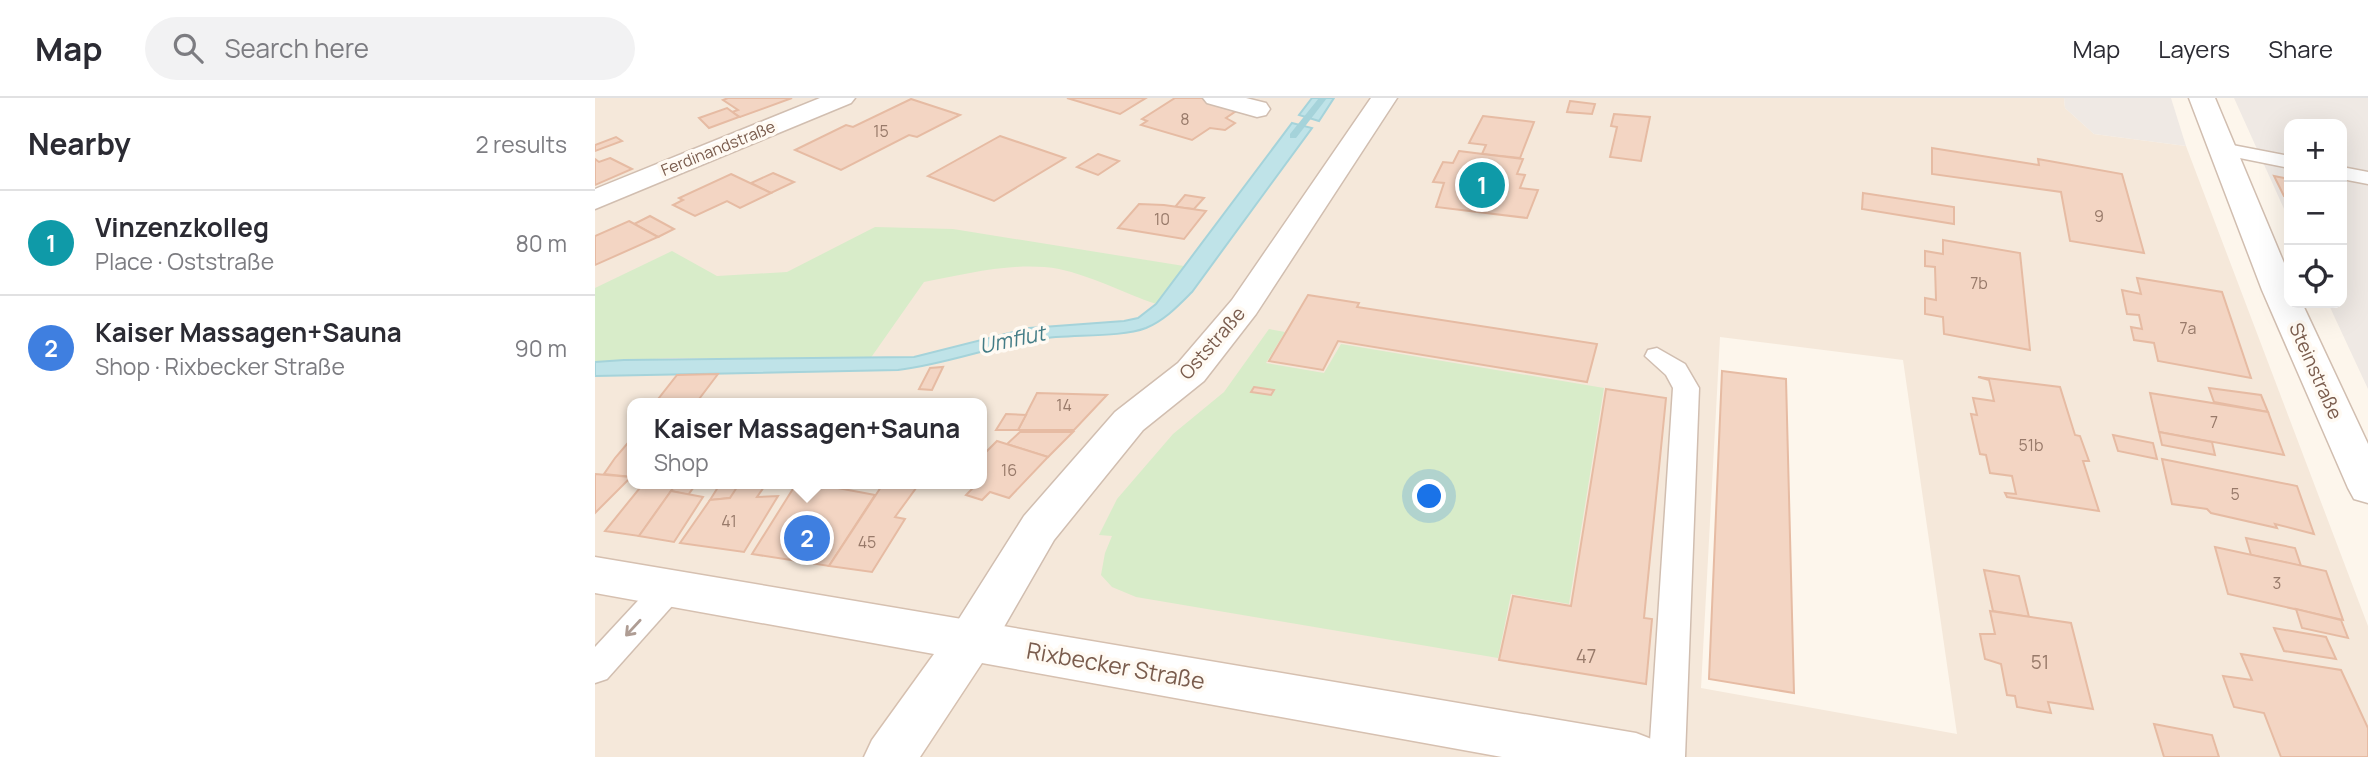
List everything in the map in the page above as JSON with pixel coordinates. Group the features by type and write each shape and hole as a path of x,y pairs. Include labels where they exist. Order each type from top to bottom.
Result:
{"street":[{"name":"Ferdinandstraße","path":"595,200 842,98"},
{"path":"1216,98 1257,109"},
{"name":"Oststraße","path":"890,757 972,639 1039,528 1129,421 1191,372 1244,307 1384,98"},
{"name":"Steinstraße","path":"2202,98 2279,290 2368,488"},
{"name":"Rixbecker Straße","path":"595,575 1636,757"}],"lane":[{"path":"2222,149 2284,161"},
{"path":"2347,174 2368,178"},
{"path":"1657,356 1676,370 1684,379 1686,388 1667,757"},
{"path":"595,668 670,587"}],"shaded area":[{"path":"595,98 2064,98 2065,108 2094,134 2186,146 2368,626 2368,757 595,757","holes":["1720,337 1903,360 1957,734 1701,688"]},
{"path":"2064,98 2171,98 2186,146 2094,134 2065,108"},
{"path":"2234,98 2368,98 2368,389 2330,308 2347,308 2347,119 2284,119 2284,209"}],"green space":[{"path":"875,227 953,229 1184,266 1156,304 1084,276 1043,267 991,270 924,282 870,359 673,358 595,362 595,288 672,251 717,276 787,272"},
{"path":"1269,329 1285,332 1266,363 1324,373 1341,344 1604,388 1569,604 1511,594 1498,658 1136,597 1112,587 1101,575 1105,553 1112,536 1099,535 1117,499 1173,434 1224,392"}],"water":[{"path":"1312,98 1334,98 1319,121 1299,115"},
{"path":"1292,123 1312,128 1192,292 1165,317 1146,328 1123,333 1039,339 898,370 595,376 595,362 624,360 914,357 1029,328 1138,318 1156,304"}],"building":[{"path":"792,98 740,117 732,112 738,110 723,100"},
{"path":"1067,98 1146,98 1120,114"},
{"path":"1175,98 1203,98 1239,109 1226,118 1235,123 1225,130 1210,128 1192,140 1141,125 1147,121 1142,119"},
{"path":"911,99 960,115 917,137 909,135 841,170 795,150 846,125 853,127"},
{"path":"1570,101 1595,104 1592,114 1567,112"},
{"path":"727,108 739,117 709,128 699,118"},
{"path":"1614,114 1650,117 1641,161 1610,157 1617,127 1611,126"},
{"path":"1483,116 1534,122 1520,158 1482,154 1486,145 1469,143"},
{"path":"1000,136 1065,158 994,201 928,176"},
{"path":"616,137 622,141 595,151 595,145"},
{"path":"1932,148 2039,165 2038,159 2122,174 2144,253 2070,241 2061,192 1932,174"},
{"path":"1459,151 1523,159 1517,174 1525,175 1520,188 1538,190 1527,218 1436,207 1444,183 1433,182 1443,162 1453,163"},
{"path":"1098,154 1119,161 1098,175 1077,167"},
{"path":"610,158 632,169 595,185 595,159 599,162"},
{"path":"773,173 794,182 771,193 751,183"},
{"path":"731,174 771,193 740,208 727,201 695,216 673,205 683,200 679,198"},
{"path":"2274,176 2284,178 2284,196"},
{"path":"1863,193 1954,207 1954,224 1862,209"},
{"path":"1185,195 1204,198 1194,209 1175,207"},
{"path":"1139,204 1206,211 1184,239 1118,228"},
{"path":"650,216 674,229 658,237 634,224"},
{"path":"629,221 658,237 595,265 595,236"},
{"path":"1943,240 2020,253 2030,350 1944,334 1943,317 1925,314 1925,298 1936,300 1935,267 1925,266 1925,251 1943,254"},
{"path":"2137,278 2222,292 2251,378 2158,361 2154,343 2134,340 2131,327 2142,329 2139,315 2127,314 2122,290 2141,294"},
{"path":"1308,295 1359,303 1357,307 1597,344 1587,382 1338,341 1323,370 1269,361"},
{"path":"943,367 932,390 919,389 930,368"},
{"path":"1722,371 1786,379 1794,693 1709,679"},
{"path":"718,374 700,398 659,398 677,375"},
{"path":"1978,377 2060,387 2075,435 2080,436 2089,461 2083,461 2099,511 2007,497 2005,493 2016,494 2012,476 1990,473 1986,455 1980,454 1971,414 1977,415 1973,398 1994,401 1989,380"},
{"path":"1254,387 1274,390 1271,395 1251,392"},
{"path":"2209,388 2261,395 2268,412 2214,402"},
{"path":"1606,389 1666,398 1644,618 1652,619 1646,684 1499,660 1513,596 1571,606"},
{"path":"1037,393 1107,395 1074,430 1018,430"},
{"path":"2150,393 2268,412 2284,455 2159,432"},
{"path":"1006,414 1026,415 1018,430 996,430"},
{"path":"1020,432 1073,432 1048,457 1007,444"},
{"path":"2159,432 2212,442 2215,455 2162,445"},
{"path":"2113,435 2153,443 2157,459 2118,451"},
{"path":"997,441 1048,457 1009,498 990,492 982,500 966,495 972,489 987,489 987,451"},
{"path":"627,444 627,476 604,474"},
{"path":"2162,459 2297,486 2314,534 2211,513 2207,509 2172,504"},
{"path":"595,474 627,477 627,481 595,513"},
{"path":"639,489 672,489 639,536 605,531"},
{"path":"672,489 692,489 688,495 671,491"},
{"path":"717,489 738,489 730,498 710,500"},
{"path":"736,489 763,489 757,497 778,496 744,552 680,543 710,500 730,498"},
{"path":"793,489 843,489 875,495 829,566 752,554"},
{"path":"880,489 915,489 895,517 905,519 872,572 829,566"},
{"path":"671,491 703,497 674,542 639,536"},
{"path":"2246,538 2295,548 2301,566 2251,555"},
{"path":"2215,547 2326,571 2343,620 2228,594"},
{"path":"1984,570 2019,576 2029,617 1993,611"},
{"path":"2296,609 2341,620 2348,638 2302,628"},
{"path":"1990,611 2071,623 2093,709 2048,702 2051,713 2017,707 2015,696 2007,695 2001,664 1985,659 1980,634 1995,634"},
{"path":"2274,628 2326,637 2336,659 2284,651"},
{"path":"2241,654 2341,670 2368,728 2368,757 2281,757 2264,713 2234,707 2223,676 2252,680"},
{"path":"2154,724 2212,735 2219,757 2164,757"}],"waterway":[{"name":"Umflut","path":"1293,136 1323,98"}],"place":[{"name":"Vinzenzkolleg","path":"1482,185"},
{"name":"Kaiser Massagen+Sauna","path":"807,538"}]}
